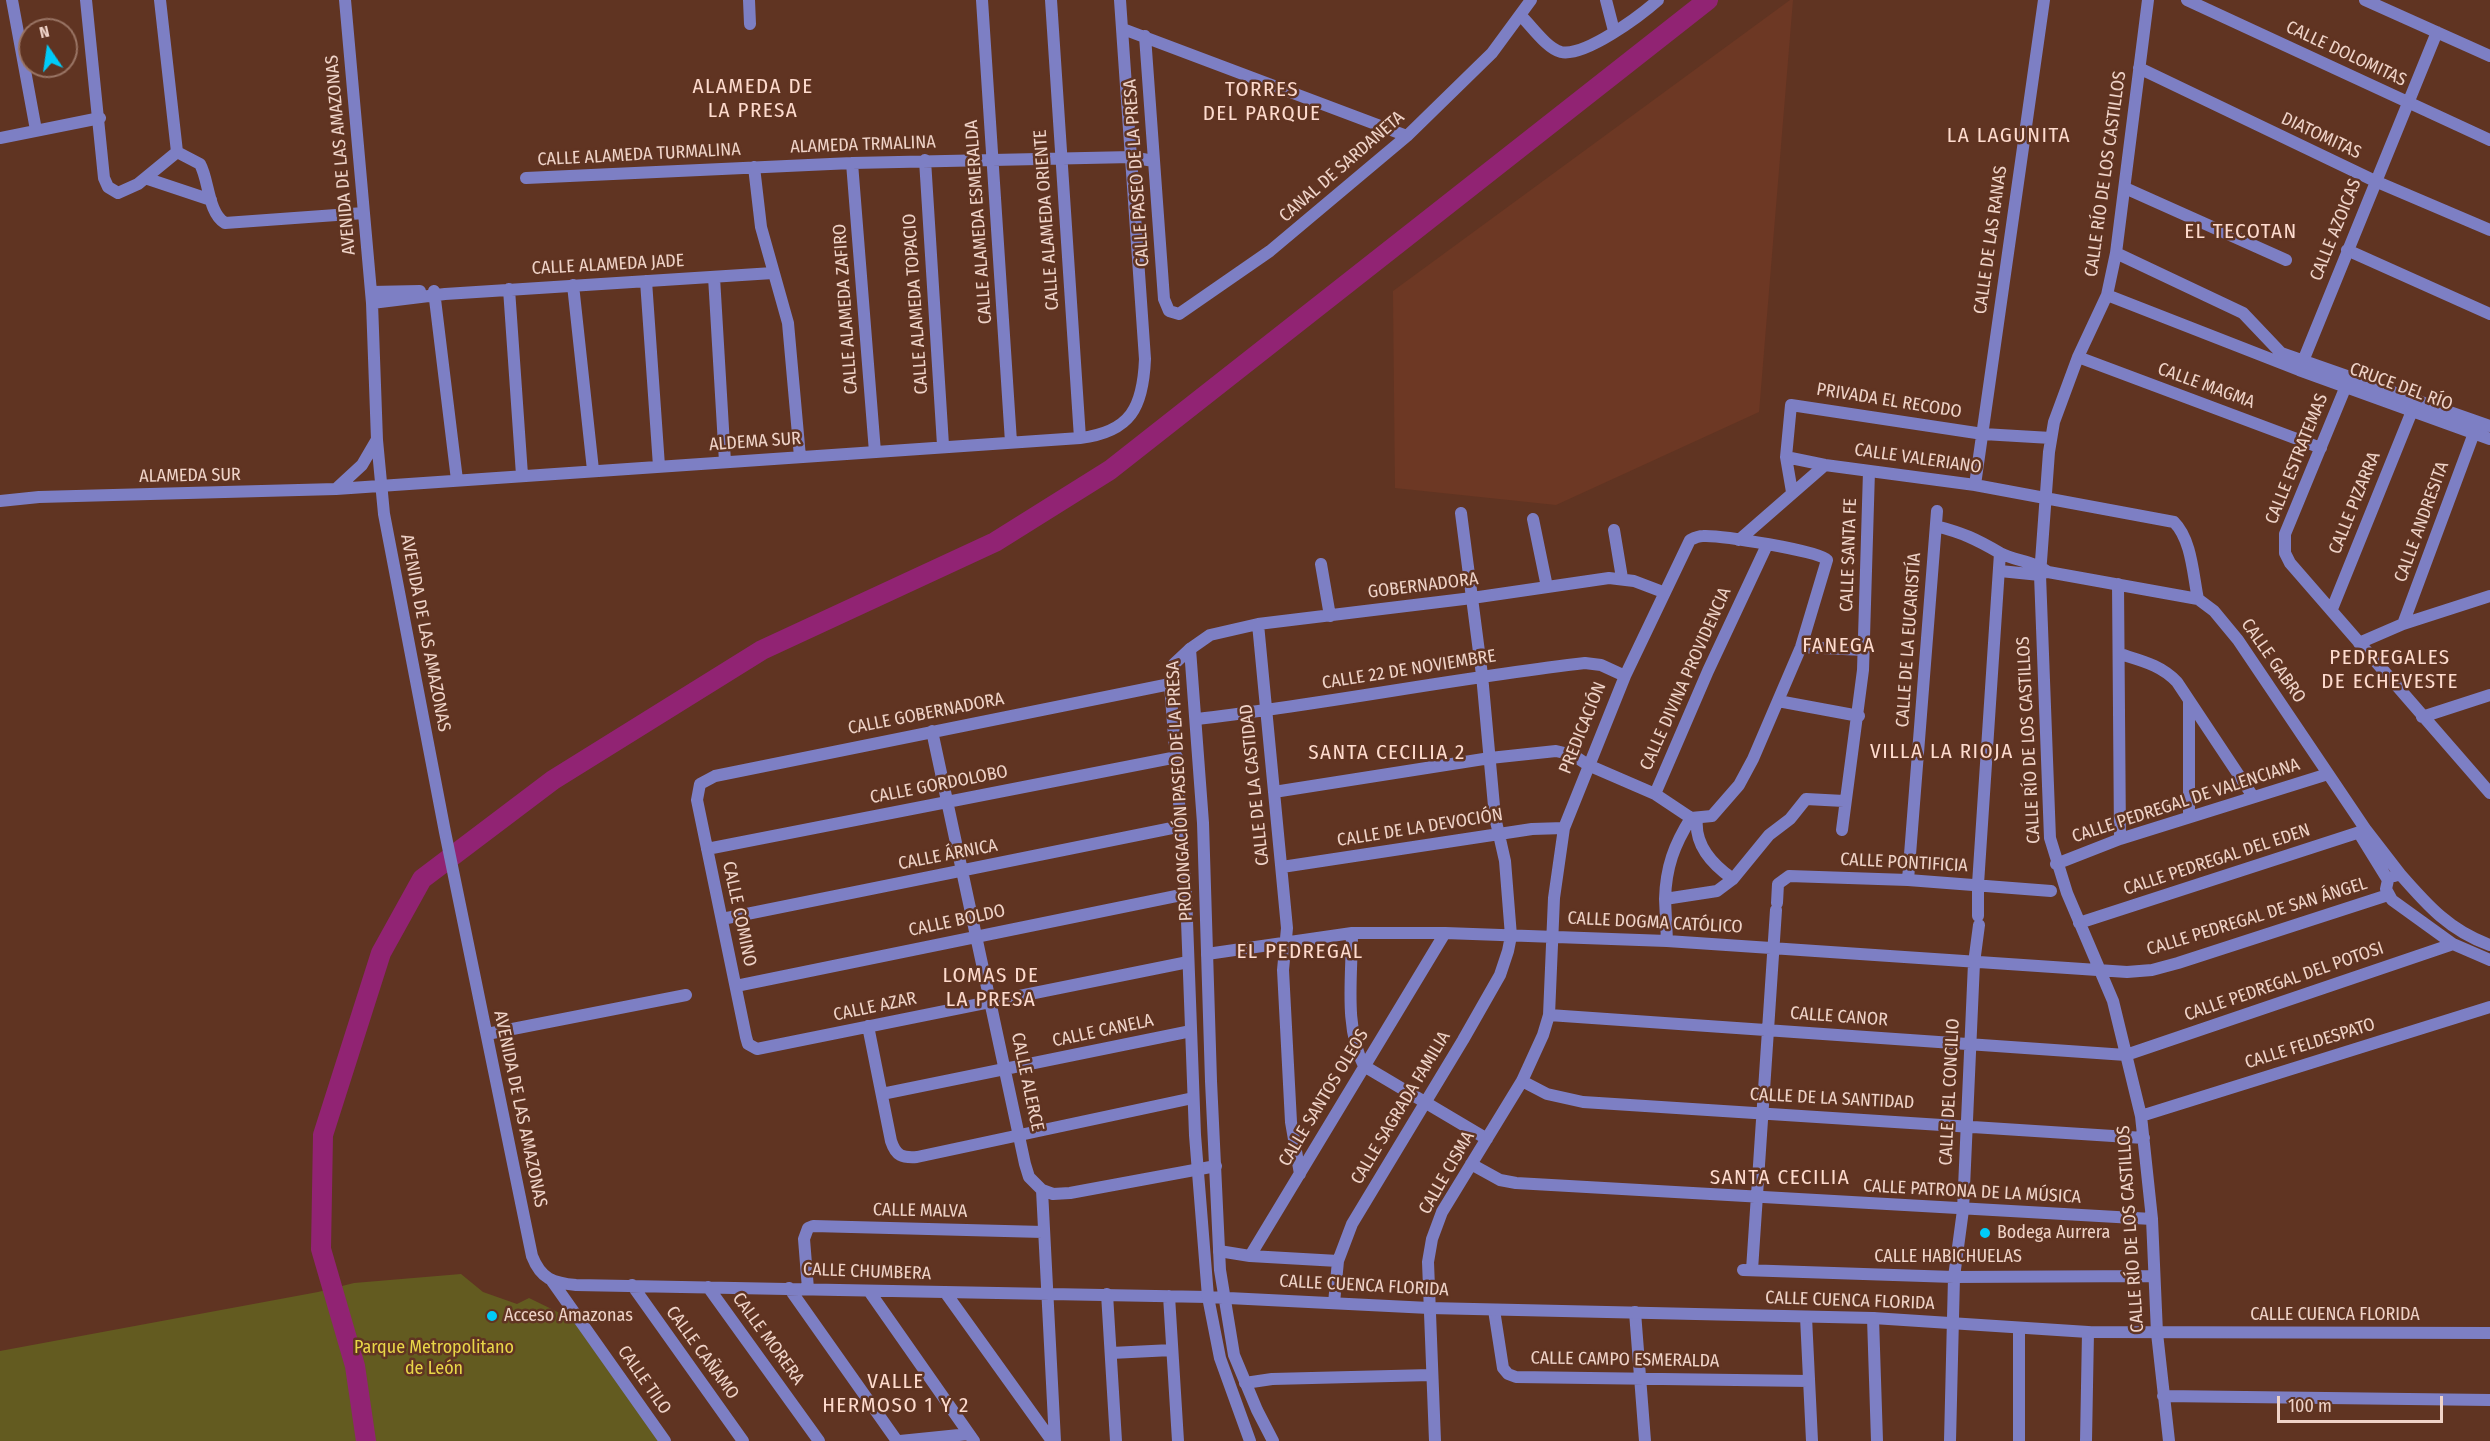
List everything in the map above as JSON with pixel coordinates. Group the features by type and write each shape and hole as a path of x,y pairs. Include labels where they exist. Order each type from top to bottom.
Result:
{"street":[{"path":"12,0 36,130"},
{"path":"86,0 100,118 102,165 108,187 118,193 125,192 177,152"},
{"path":"160,0 177,152"},
{"name":"AVENIDA DE LAS AMAZONAS","path":"345,0 371,298 380,485 396,585 448,850 534,1263 541,1275 552,1281"},
{"path":"749,0 750,24"},
{"name":"CALLE ALAMEDA ESMERALDA","path":"982,0 1011,442"},
{"name":"CALLE ALAMEDA ORIENTE","path":"1051,0 1080,438"},
{"path":"1120,0 1132,157"},
{"name":"CANAL DE SARDANETA","path":"1166,306 1174,313 1185,312 1243,272 1315,215 1407,136 1492,53 1531,0"},
{"path":"1606,0 1614,32"},
{"path":"1520,15 1554,49 1572,51 1614,32 1658,0"},
{"name":"CALLE DE LAS RANAS","path":"1975,484 2044,0"},
{"name":"CALLE RÍO DE LOS CASTILLOS","path":"2148,0 2125,188 2108,295 2060,401 2051,438 2043,571 2047,814 2056,864 2112,1001 2141,1116 2152,1219 2157,1333 2169,1441"},
{"name":"CALLE DOLOMITAS","path":"2187,0 2490,141"},
{"path":"2365,0 2490,56"},
{"path":"1123,29 1407,136"},
{"name":"CALLE AZOICAS","path":"2301,365 2437,32"},
{"name":"CALLE PASEO DE LA PRESA","path":"1145,36 1166,306"},
{"name":"DIATOMITAS","path":"2139,68 2375,181 2490,230"},
{"path":"0,138 100,118"},
{"path":"177,152 200,164 212,200 221,221 225,223 364,213"},
{"name":"ALAMEDA TRMALINA","path":"754,167 925,160 1132,157 1153,161"},
{"name":"ALDEMA SUR","path":"380,485 1080,438 1105,434 1127,418 1141,399 1145,359 1132,157"},
{"name":"CALLE ALAMEDA TOPACIO","path":"925,160 943,446"},
{"name":"CALLE ALAMEDA ZAFIRO","path":"852,163 874,452"},
{"path":"754,167 761,227 773,273 781,291 788,323 800,457"},
{"name":"CALLE ALAMEDA TURMALINA","path":"526,178 754,167"},
{"path":"145,178 212,200"},
{"path":"2125,188 2286,260"},
{"path":"2347,250 2490,314"},
{"path":"2116,253 2243,313 2281,353 2301,365"},
{"name":"CALLE ALAMEDA JADE","path":"371,298 773,273"},
{"path":"714,277 725,462"},
{"path":"646,281 658,466"},
{"path":"573,285 592,470"},
{"path":"509,289 522,475"},
{"path":"438,294 457,480"},
{"path":"2108,295 2301,365"},
{"name":"CALLE MAGMA","path":"2078,357 2321,448"},
{"name":"CRUCE DEL RÍO","path":"2301,365 2346,386 2490,439"},
{"name":"CRUCE DEL RÍO","path":"2301,365 2490,426"},
{"name":"CALLE ESTRATEMAS","path":"2346,386 2285,534 2284,544 2290,563 2490,793"},
{"name":"PRIVADA EL RECODO","path":"1786,457 1791,405 1983,434 2051,438"},
{"name":"CALLE PIZARRA","path":"2332,609 2412,411"},
{"name":"CALLE ANDRESITA","path":"2403,624 2475,433"},
{"path":"336,489 362,465 377,440"},
{"path":"1786,457 1792,492"},
{"name":"CALLE VALERIANO","path":"1786,457 1826,465 1975,484 2174,522 2181,529 2185,540 2198,599"},
{"path":"1739,540 1826,465"},
{"name":"CALLE SANTA FE","path":"1858,716 1864,650 1869,471"},
{"name":"ALAMEDA SUR","path":"0,501 39,497 336,489 380,485"},
{"name":"CALLE DE LA EUCARISTÍA","path":"1908,880 1937,511"},
{"name":"CALLE SAGRADA FAMILIA","path":"1334,1303 1338,1261 1352,1224 1500,975 1506,961 1510,936 1505,861 1490,758 1482,675 1461,513"},
{"path":"1533,519 1547,587"},
{"path":"1936,526 1974,537 2000,553 2043,571"},
{"path":"1614,530 1622,578"},
{"name":"PREDICACIÓN","path":"1553,936 1557,865 1564,828 1625,676 1685,545 1690,540 1704,536 1739,540"},
{"path":"1655,794 1694,818 1712,816 1739,785 1801,647 1827,569 1827,560 1823,556 1739,540"},
{"name":"CALLE DIVINA PROVIDENCIA","path":"1274,792 1490,758 1556,751 1573,755 1588,765 1655,794 1712,662 1767,545"},
{"name":"CALLE DEL CONCILIO","path":"1950,1441 1954,1277 1963,1210 1974,963 1979,921 1978,884 2000,553"},
{"path":"1321,564 1330,616"},
{"path":"2000,571 2043,571 2198,599"},
{"name":"GOBERNADORA","path":"1190,649 1210,635 1258,624 1547,587 1622,578 1663,592"},
{"path":"2118,585 2120,839"},
{"path":"2359,643 2403,624 2489,593"},
{"name":"CALLE GABRO","path":"2198,599 2214,611 2238,640 2394,877 2456,930 2490,945"},
{"name":"CALLE DE LA CASTIDAD","path":"1258,624 1282,867 1286,941 1283,970 1291,1122 1300,1174"},
{"path":"1801,647 1864,650"},
{"name":"PROLONGACIÓN PASEO DE LA PRESA","path":"1190,649 1174,664 1170,684 1182,826 1193,1098 1208,1297"},
{"name":"PROLONGACIÓN PASEO DE LA PRESA","path":"1190,649 1197,718 1219,1251 1224,1298"},
{"path":"2120,654 2167,671 2252,795"},
{"name":"CALLE 22 DE NOVIEMBRE","path":"1197,718 1265,711 1482,675 1585,663 1601,665 1625,676"},
{"name":"CALLE GOBERNADORA","path":"697,792 700,784 715,776 1170,684"},
{"path":"2422,717 2490,696"},
{"path":"2189,701 2189,816"},
{"path":"1778,702 1858,716 1844,801 1842,830"},
{"name":"CALLE ALERCE","path":"932,731 1029,1177 1041,1190 1054,1441"},
{"name":"CALLE GORDOLOBO","path":"707,849 1177,757"},
{"name":"CALLE PEDREGAL DE VALENCIANA","path":"2056,864 2120,839 2252,795 2328,774"},
{"name":"CALLE COMINO","path":"697,792 748,1044"},
{"path":"1665,899 1717,891 1733,879 1769,835 1790,819 1802,801 1810,797 1844,801"},
{"path":"1694,818 1699,842 1713,864 1733,879"},
{"path":"1667,941 1666,872 1673,849 1694,818"},
{"name":"CALLE ÁRNICA","path":"722,919 1182,826"},
{"name":"CALLE DE LA DEVOCIÓN","path":"1282,867 1500,835 1564,828"},
{"name":"CALLE PEDREGAL DEL EDEN","path":"2079,923 2363,831"},
{"name":"CALLE PONTIFICIA","path":"1747,1270 1757,1198 1778,884 1789,876 1978,884 2050,891"},
{"path":"2394,877 2388,895 2407,913 2453,944 2490,960"},
{"name":"CALLE BOLDO","path":"736,986 1186,894"},
{"name":"CALLE PEDREGAL DE SAN ÁNGEL","path":"2101,972 2152,970 2388,895"},
{"path":"1352,933 1353,1031 1355,1049 1364,1066 1424,1104 1486,1139"},
{"name":"CALLE DOGMA CATÓLICO","path":"1207,954 1352,933 1445,933 1667,941 2101,972"},
{"name":"CALLE SANTOS OLEOS","path":"1250,1256 1445,933"},
{"name":"CALLE CISMA","path":"1435,1441 1428,1262 1432,1239 1442,1212 1522,1081 1549,1015 1553,936"},
{"name":"CALLE PEDREGAL DEL POTOSI","path":"2126,1055 2453,944"},
{"name":"CALLE AZAR","path":"748,1044 763,1049 991,1001 1188,963"},
{"path":"487,1034 686,994"},
{"name":"CALLE FELDESPATO","path":"2141,1116 2490,1007"},
{"name":"CALLE CANOR","path":"1549,1015 2126,1055"},
{"path":"868,1026 894,1151 899,1156 917,1157 1193,1098"},
{"name":"CALLE CANELA","path":"882,1094 1191,1031"},
{"name":"CALLE DE LA SANTIDAD","path":"1522,1081 1546,1094 1573,1100 1966,1124 2144,1138"},
{"name":"CALLE PATRONA DE LA MÚSICA","path":"1471,1164 1500,1180 1516,1183 1604,1186 1757,1198 2152,1219"},
{"path":"1041,1190 1053,1194 1070,1193 1216,1167"},
{"name":"CALLE MALVA","path":"808,1289 804,1239 808,1228 813,1226 1043,1232"},
{"path":"1219,1251 1250,1256 1338,1261"},
{"name":"CALLE HABICHUELAS","path":"1747,1270 1954,1277 2153,1276"},
{"name":"CALLE CHUMBERA","path":"552,1281 576,1285 1208,1297"},
{"name":"CALLE TILO","path":"552,1281 665,1441"},
{"name":"CALLE CAÑAMO","path":"632,1285 743,1441"},
{"name":"CALLE MORERA","path":"708,1287 819,1441"},
{"path":"789,1288 898,1441 971,1437"},
{"path":"869,1291 971,1437"},
{"path":"945,1292 1054,1441"},
{"path":"1107,1294 1116,1441"},
{"path":"1169,1296 1178,1441"},
{"path":"1208,1297 1220,1358 1250,1441"},
{"name":"CALLE CUENCA FLORIDA","path":"1208,1297 1429,1308 1873,1318 2088,1332 2490,1333"},
{"path":"1224,1298 1234,1354 1245,1383 1274,1441"},
{"name":"CALLE CAMPO ESMERALDA","path":"1494,1310 1500,1358 1508,1374 1516,1377 1809,1381"},
{"path":"1635,1312 1645,1441"},
{"path":"1806,1317 1812,1441"},
{"path":"1873,1318 1877,1441"},
{"path":"2019,1328 2019,1441"},
{"path":"2086,1441 2088,1332"},
{"path":"1111,1353 1172,1350"},
{"path":"1245,1383 1272,1379 1431,1375"},
{"path":"2163,1396 2490,1400"}],"shaded area":[{"path":"1793,0 1759,412 1556,505 1395,488 1393,291"}],"green space":[{"name":"Parque Metropolitano de León","path":"461,1274 483,1292 517,1304 529,1298 572,1319 659,1441 0,1441 0,1351 318,1292 354,1283"}],"waterway":[{"path":"366,1441 355,1366 321,1249 323,1135 381,953 422,879 553,780 762,650 995,542 1110,470 1708,0"}],"place":[{"name":"Bodega Aurrera","path":"1985,1233"},
{"name":"Acceso Amazonas","path":"492,1316"}],"district":[{"name":"ALAMEDA DE LA PRESA","path":"753,99"},
{"name":"TORRES DEL PARQUE","path":"1262,102"},
{"name":"LA LAGUNITA","path":"2009,136"},
{"name":"EL TECOTAN","path":"2241,232"},
{"name":"FANEGA","path":"1839,646"},
{"name":"PEDREGALES DE ECHEVESTE","path":"2390,670"},
{"name":"VILLA LA RIOJA","path":"1942,752"},
{"name":"SANTA CECILIA 2","path":"1387,753"},
{"name":"EL PEDREGAL","path":"1300,952"},
{"name":"LOMAS DE LA PRESA","path":"991,988"},
{"name":"SANTA CECILIA","path":"1780,1178"},
{"name":"VALLE HERMOSO 1 Y 2","path":"896,1394"}]}
